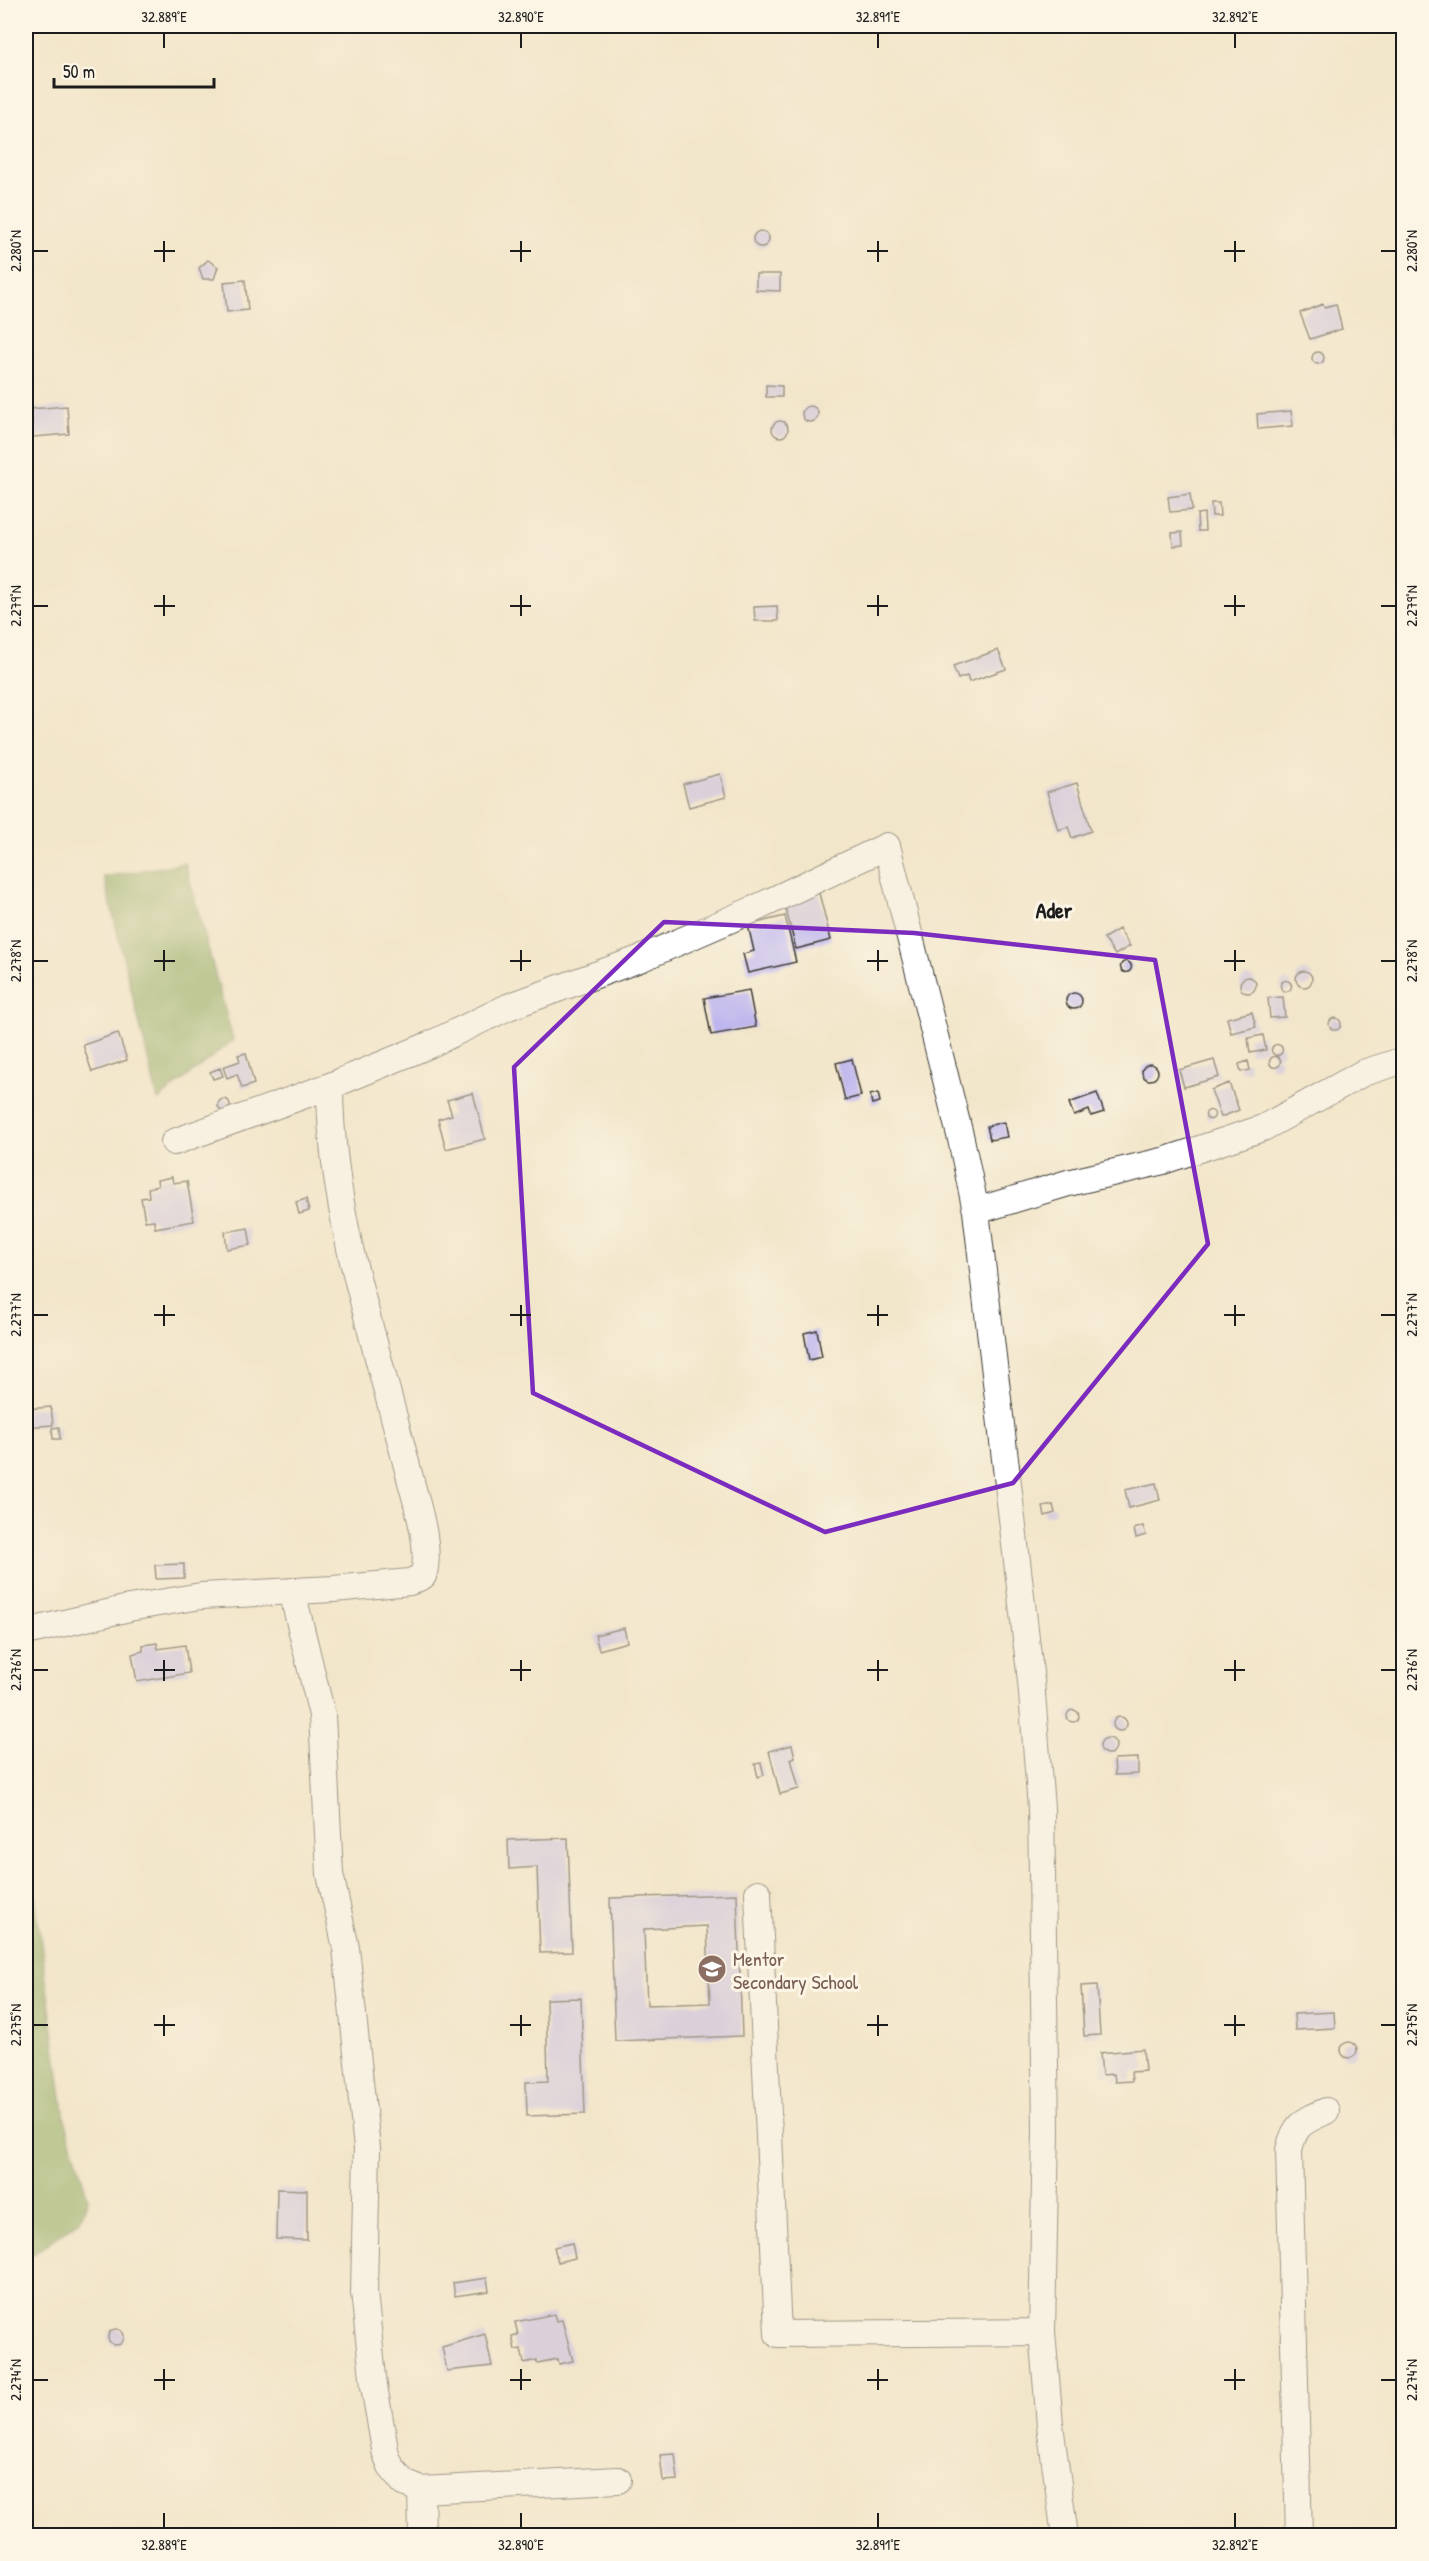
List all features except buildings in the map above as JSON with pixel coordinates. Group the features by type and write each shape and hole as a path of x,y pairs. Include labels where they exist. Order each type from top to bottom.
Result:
{"street":[{"path":"174,1142 330,1086 429,1045 508,1007 642,958 752,910 887,846 961,1139 976,1211 1030,1681 1041,1808 1046,2129 1042,2332 1050,2425 1065,2535"},
{"path":"976,1211 1059,1185 1163,1161 1263,1128 1363,1073 1404,1060"},
{"path":"26,1632 129,1608 201,1596 410,1581 423,1576 425,1570 419,1510 352,1254 340,1195 330,1110 330,1086"},
{"path":"292,1591 322,1715 330,1874 346,1948 367,2148 363,2292 374,2386 386,2455 391,2467 404,2483 421,2490 618,2480"},
{"path":"758,1893 778,2334 1042,2332"},
{"path":"1299,2535 1289,2150 1293,2133 1302,2122 1326,2111"},
{"path":"421,2490 422,2535"}],"highlighted area":[{"path":"664,922 914,933 1155,960 1208,1244 1013,1483 825,1532 533,1393 514,1067"}],"green space":[{"path":"1403,346 1403,452 1399,443 1396,349"},
{"path":"185,863 233,1040 158,1100 104,877"},
{"path":"26,1833 65,2119 88,2199 80,2220 26,2259"}],"place":[{"name":"Mentor Secondary School","path":"712,1969"}],"district":[{"name":"Ader","path":"1054,910"}]}
